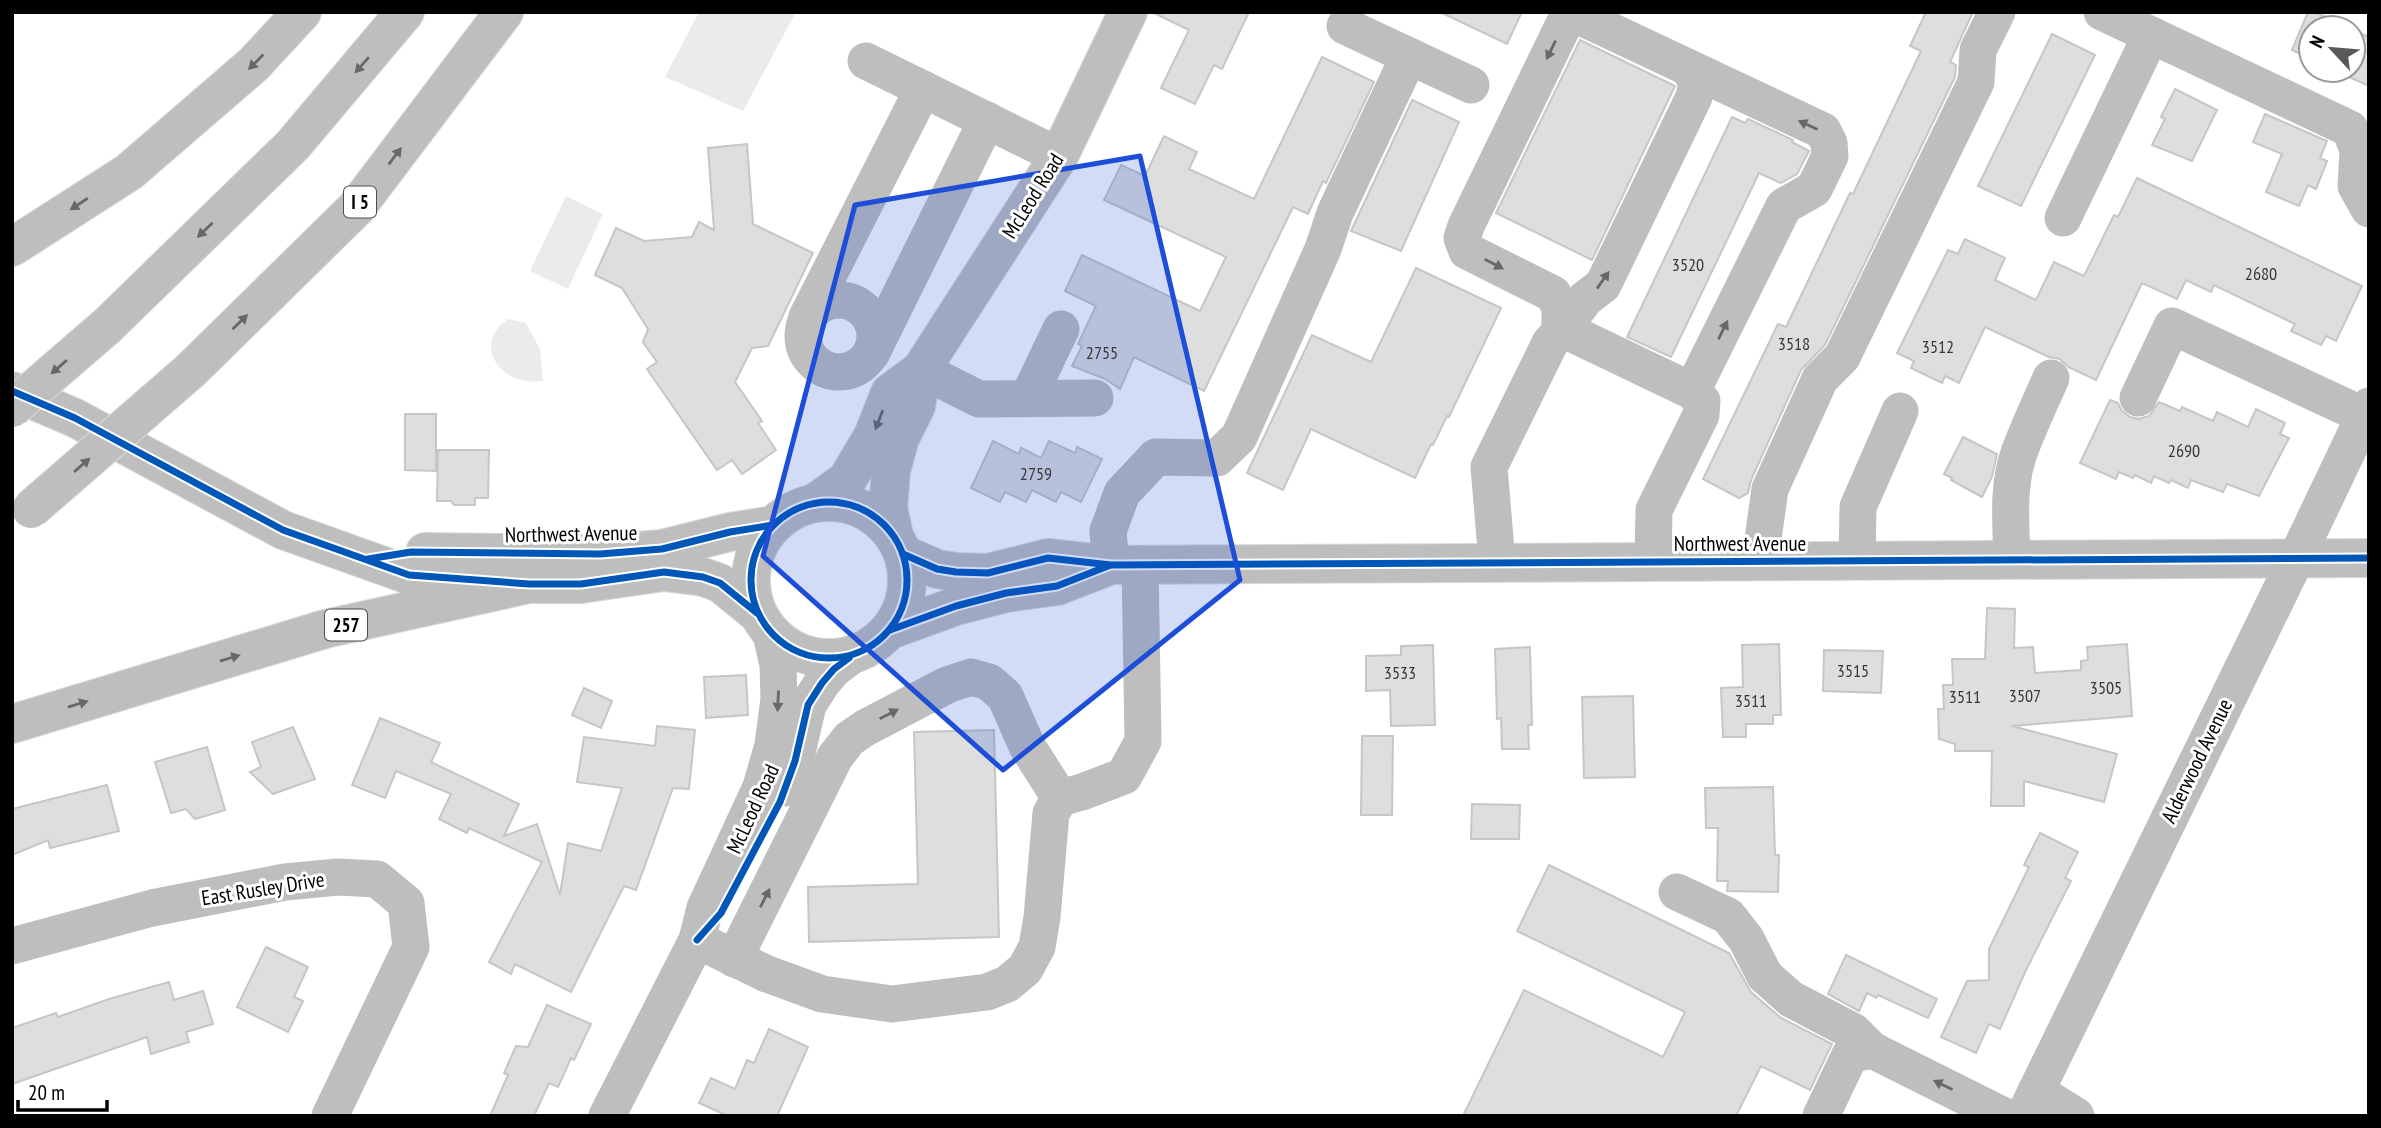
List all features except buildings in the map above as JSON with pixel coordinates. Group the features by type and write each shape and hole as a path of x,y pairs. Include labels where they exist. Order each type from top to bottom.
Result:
{"main road":[{"path":"12,247 130,172 254,64 303,12"},
{"path":"12,408 107,326 293,145 405,12"},
{"name":"I 5","path":"21,517 191,370 356,208 504,12"},
{"name":"McLeod Road","path":"815,503 847,480 873,436 890,393 921,370 1059,156 1128,12"},
{"name":"McLeod Road","path":"899,545 888,508 891,470 900,438 916,406 921,370"},
{"name":"Northwest Avenue","path":"12,391 75,418 283,530 409,575 529,584 581,584 664,572 704,577 720,583 764,624"},
{"path":"840,502 864,510 884,524 899,545 908,577 902,611 890,630 867,649 852,656 834,659 813,657 789,649 764,624 752,598 752,568 760,542 773,525 791,512 815,503 840,502"},
{"name":"Northwest Avenue","path":"368,559 411,552 600,554 662,549 730,532 773,525"},
{"name":"Northwest Avenue","path":"899,545 937,569 988,573 1048,558 1126,564 2369,558"},
{"name":"Northwest Avenue","path":"890,630 956,606 1006,593 1057,586 1126,564"},
{"name":"257","path":"12,724 324,629 529,584"}],"street":[{"path":"1760,561 1770,489 1820,379 1842,357 1976,82 1978,50 1997,12"},
{"path":"2102,12 2350,129 2358,150 2356,186 2369,209"},
{"path":"1560,332 1560,307 1553,294 1467,251 1462,238 1563,26 1570,18 1581,17 1823,131 1829,143 1830,156 1814,189 1784,206 1692,391"},
{"path":"1345,26 1471,85"},
{"path":"2063,218 2151,35"},
{"path":"697,940 766,974 822,994 892,1004 987,992 1007,984 1025,969 1037,947 1042,917 1051,813 1060,797 1082,792 1124,776 1143,741 1126,564 1108,531 1122,493 1156,457 1217,458 1239,437 1323,249 1335,213 1409,56"},
{"path":"866,61 1059,156"},
{"path":"1497,562 1489,467 1550,343 1585,299 1603,285 1694,96 1698,83 1689,68"},
{"path":"923,89 807,317 803,344 816,365 840,373 852,370 871,354 987,120"},
{"path":"807,317 813,309 833,299 856,303 872,320 875,342 871,354"},
{"path":"2138,398 2172,326 2367,414"},
{"path":"1028,398 1061,329"},
{"path":"1560,332 1573,334 1692,391 1702,401 1701,415 1654,510 1653,562"},
{"path":"921,370 979,399 1095,398"},
{"path":"2012,560 2012,482 2018,454 2051,378"},
{"path":"1857,561 1858,507 1900,411"},
{"name":"Alderwood Avenue","path":"2030,1104 2367,414"},
{"name":"McLeod Road","path":"607,1116 697,940 705,908 761,787 773,745 779,699 778,665 764,624"},
{"name":"McLeod Road","path":"697,940 721,913 780,802 808,705 828,676 852,656"},
{"path":"734,959 835,757 849,739 884,717 947,685 971,677 989,682 1005,696 1027,746 1060,797"},
{"name":"East Rusley Drive","path":"12,946 152,908 285,882 338,877 377,880 406,903 411,947 330,1116"},
{"path":"1677,892 1728,916 1746,939 1765,976 1791,999 1854,1032 1872,1050 2004,1116"},
{"path":"1821,1116 1850,1055 1872,1050"},
{"path":"2030,1104 2076,1116"}],"highlighted area":[{"path":"1140,156 1240,580 1003,770 763,556 855,205"}],"shaded area":[{"path":"699,12 796,12 743,111 665,77"},
{"path":"566,196 603,214 568,289 530,271"},
{"path":"508,319 526,323 540,349 543,381 515,378 496,362 492,341 497,329"}],"cycle path":[{"path":"12,391 75,418 283,530 409,575 529,584 581,584 664,572 703,577 720,583 757,613"},
{"path":"829,502 859,508 884,525 901,550 907,580 901,610 884,635 859,652 829,658 799,652 774,635 757,610 751,580 757,550 774,525 799,508 829,502"},
{"path":"368,559 411,552 600,554 662,549 730,532 773,525"},
{"path":"903,554 937,569 988,573 1048,558 1111,565 2369,558"},
{"path":"890,630 956,606 1006,593 1057,586 1108,566"},
{"path":"697,940 721,913 780,802 795,761 808,705 834,669 849,658"}]}
